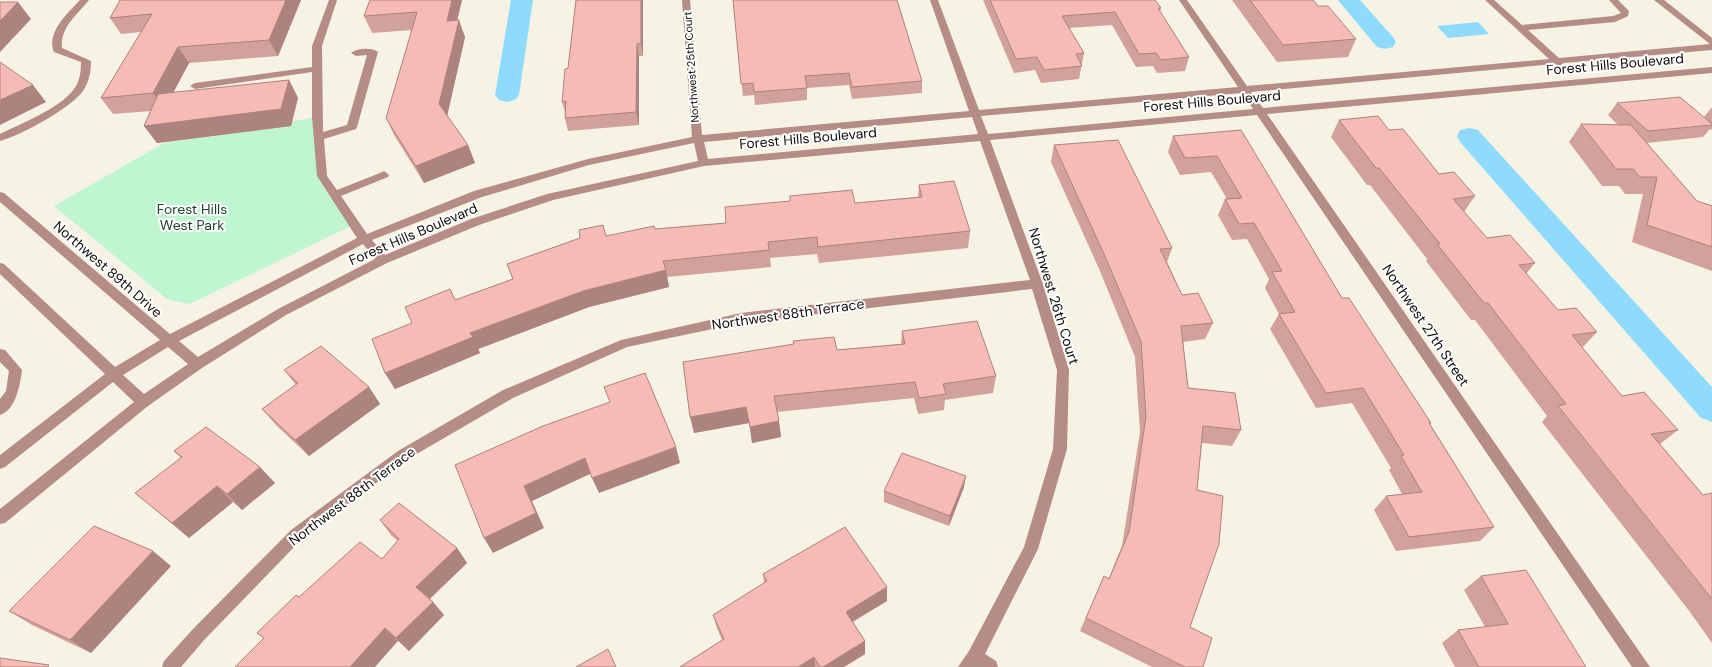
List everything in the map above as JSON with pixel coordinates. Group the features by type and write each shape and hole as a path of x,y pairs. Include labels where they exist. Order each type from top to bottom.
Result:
{"street":[{"path":"0,138 50,113 77,92 86,75 86,61 57,50 55,40 62,25 85,0"},
{"path":"334,0 316,46 318,137 322,176 364,239 383,260"},
{"name":"Northwest 25th Court","path":"686,0 695,129 704,163"},
{"name":"Northwest 26th Court","path":"934,0 1037,284 1063,370 1060,450 1031,549 971,662"},
{"name":"Northwest 27th Street","path":"1183,0 1262,112 1642,667"},
{"path":"1489,0 1559,63"},
{"path":"1521,28 1615,18 1625,14 1623,8 1613,0"},
{"path":"1658,0 1712,42"},
{"name":"Forest Hills Boulevard","path":"0,463 114,374 168,341 364,239 478,194 588,162 698,139 975,113 1559,63 1712,47"},
{"path":"318,137 352,127 373,52 356,53"},
{"path":"195,86 316,69"},
{"name":"Forest Hills Boulevard","path":"0,518 144,402 197,364 282,312 383,260 475,222 551,197 704,163 1712,70"},
{"path":"334,195 384,175"},
{"name":"Northwest 89th Drive","path":"0,196 197,364"},
{"path":"0,267 144,402"},
{"name":"Northwest 88th Terrace","path":"170,667 199,634 296,535 403,455 508,394 625,343 741,318 1037,284"},
{"path":"0,354 16,370 12,392 0,410"},
{"path":"971,662 990,667"}],"green space":[{"name":"Forest Hills West Park","path":"317,117 322,176 353,225 190,304 168,300 54,206 164,143"}],"water":[{"path":"1478,22 1489,34 1448,38 1437,26"}],"building":[{"path":"120,0 286,0 269,40 178,47 153,93 101,98 152,14 110,18"},
{"path":"370,0 452,0 447,21 459,20 439,104 468,145 416,166 386,118 417,12 364,16"},
{"path":"576,0 641,0 641,43 637,44 636,112 565,118 566,101 562,102 565,69 568,68"},
{"path":"733,0 897,0 922,81 852,87 849,73 805,76 807,88 754,92 753,83 741,84"},
{"path":"990,0 1155,0 1161,8 1158,8 1189,57 1161,60 1156,53 1139,54 1115,12 1062,16 1084,53 1076,54 1082,66 1044,70 1037,57 1016,59"},
{"path":"1250,0 1313,0 1318,6 1328,6 1356,39 1283,45"},
{"path":"0,2 18,2 0,21"},
{"path":"0,62 33,85 0,100"},
{"path":"289,80 281,109 144,126 158,94"},
{"path":"1680,97 1712,125 1648,131 1617,103"},
{"path":"1378,116 1389,130 1403,129 1439,174 1454,172 1475,196 1453,199 1487,238 1510,235 1535,263 1519,265 1558,310 1576,308 1597,332 1572,335 1622,396 1644,392 1678,430 1651,434 1703,495 1712,493 1712,599 1558,406 1566,404 1488,303 1484,303 1437,244 1440,244 1379,168 1376,168 1339,120"},
{"path":"1581,124 1631,125 1697,201 1712,206 1712,247 1647,225 1657,177 1640,177 1633,169 1616,169"},
{"path":"1241,130 1342,298 1349,298 1431,423 1429,423 1494,527 1409,537 1386,496 1422,492 1401,456 1404,455 1363,388 1326,393 1279,314 1295,312 1272,272 1282,271 1254,223 1239,224 1225,199 1242,198 1217,156 1185,158 1173,136"},
{"path":"1118,140 1172,248 1160,249 1182,295 1198,293 1213,323 1181,326 1188,388 1235,393 1241,430 1203,426 1197,490 1223,496 1219,544 1190,627 1212,638 1203,667 1185,667 1086,618 1104,576 1109,579 1129,532 1146,416 1141,341 1054,145"},
{"path":"954,181 970,231 818,247 817,237 768,242 769,250 663,261 666,270 583,291 470,333 473,337 385,373 372,339 412,323 405,307 450,289 455,300 513,279 507,264 580,238 579,230 603,225 606,236 654,226 655,229 726,223 725,207 790,201 790,196 852,190 855,203 922,197 919,185"},
{"path":"977,321 996,376 943,384 946,394 919,398 915,382 774,396 779,421 750,427 746,407 690,417 683,362 794,344 793,341 834,337 837,350 905,344 902,331"},
{"path":"321,346 369,387 295,440 262,409 298,383 284,370"},
{"path":"645,373 676,447 592,478 585,458 524,486 536,513 484,538 455,465 543,426 610,402 604,387"},
{"path":"206,427 260,467 227,494 217,486 172,523 135,493 182,457 174,451"},
{"path":"902,453 966,476 950,516 884,491"},
{"path":"399,503 457,548 416,587 433,602 396,638 385,628 350,667 235,667 264,638 257,633 296,595 299,597 360,542 382,559 399,539 380,520"},
{"path":"94,526 153,551 70,640 9,611"},
{"path":"845,527 887,587 846,612 865,641 823,667 820,667 814,657 798,667 680,667 724,639 713,615 767,581 763,574"},
{"path":"1526,570 1586,667 1479,667 1458,630 1508,624 1481,576"},
{"path":"608,649 616,667 576,667"},
{"path":"0,658 49,665 48,667 0,667"}],"waterway":[{"path":"507,95 522,0"},
{"path":"1349,0 1385,42"},
{"path":"1469,136 1712,409"}]}
